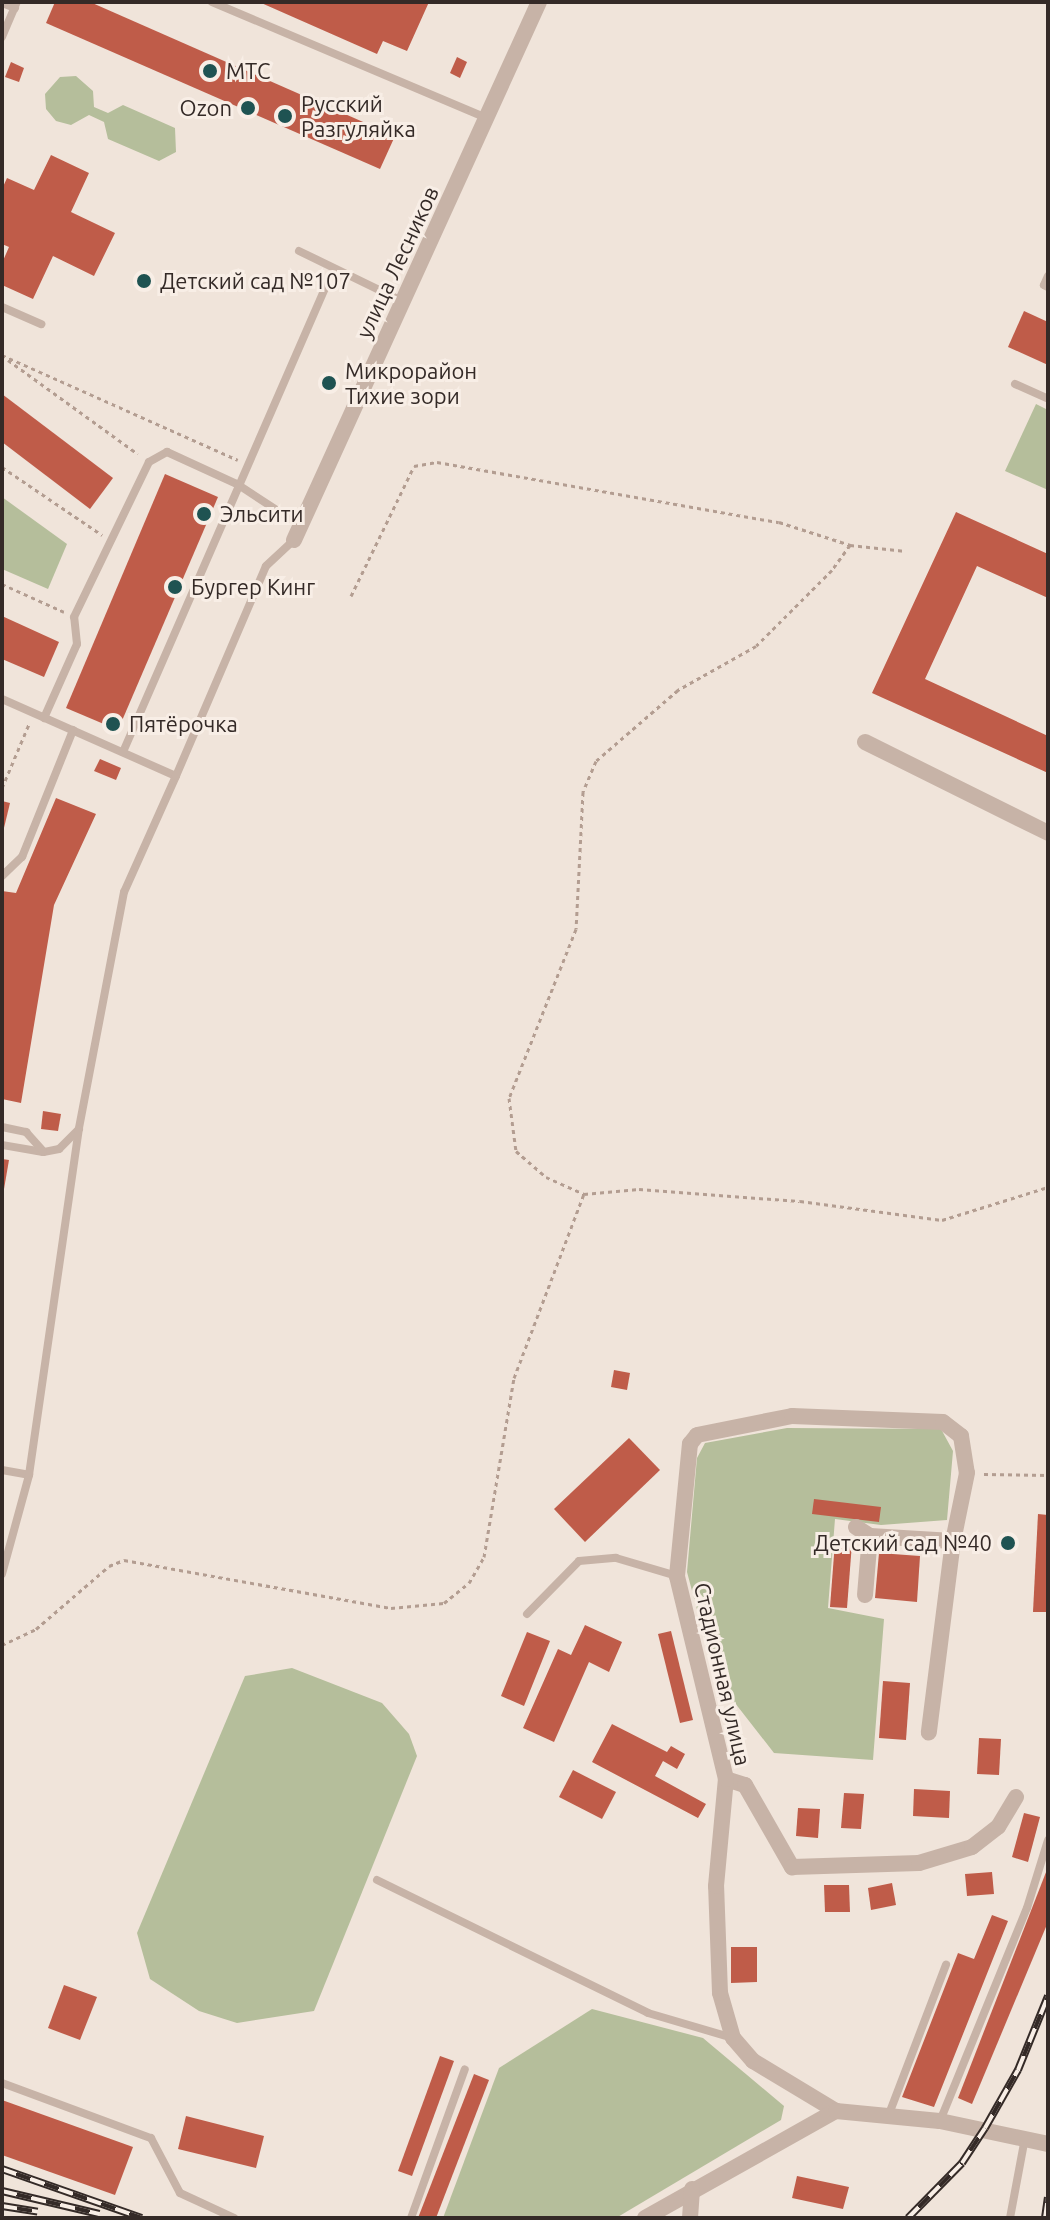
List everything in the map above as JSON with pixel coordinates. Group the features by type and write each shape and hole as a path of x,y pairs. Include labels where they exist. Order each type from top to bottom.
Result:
{"street":[{"name":"улица Лесников","path":"298,533 539,2"},
{"path":"865,742 1048,833"},
{"name":"Стадионная улица","path":"836,2111 753,2061 733,2038 720,1993 716,1886 726,1779 677,1576 690,1444 697,1435 792,1416 943,1422 961,1436 967,1473"},
{"path":"929,1732 953,1541 967,1473"},
{"path":"865,1595 863,1532 953,1541"},
{"path":"726,1779 745,1785 792,1867 919,1863 972,1847 998,1827 1016,1797"},
{"path":"645,2218 836,2111 940,2121 1048,2144"},
{"path":"690,2218 692,2189"}],"lane":[{"path":"212,2 488,118"},
{"path":"2,3 16,5 2,37"},
{"path":"299,251 403,301"},
{"path":"1048,276 1044,285 1048,287"},
{"path":"123,752 245,463 326,286"},
{"path":"2,307 41,324"},
{"path":"1015,384 1048,399"},
{"path":"2,1574 29,1475 79,1129 124,892 266,566 298,533 237,484 167,452 149,462 114,543 102,551 74,617 77,644 44,718"},
{"path":"2,699 176,776"},
{"path":"2,876 22,857 73,730"},
{"path":"2,1127 26,1132 43,1152"},
{"path":"2,1145 43,1152 59,1149 79,1129"},
{"path":"2,1470 29,1475"},
{"path":"527,1614 579,1561 616,1558 677,1576"},
{"path":"940,2121 1027,1908 1048,1840"},
{"path":"377,1880 648,2013 733,2038"},
{"path":"889,2114 946,1965"},
{"path":"411,2218 465,2069"},
{"path":"2,2083 151,2138 180,2193 234,2218"},
{"path":"1010,2218 1025,2138"}],"path":[{"path":"149,462 2,355 245,463"},
{"path":"351,596 414,466 437,462 779,522 850,545 906,551"},
{"path":"2,467 114,543"},
{"path":"850,545 832,570 756,646 678,690 596,761 583,792 576,929 509,1098 516,1151 546,1177 584,1194 639,1189 800,1201 942,1220 1048,1187"},
{"path":"2,584 74,617"},
{"path":"2,788 33,713"},
{"path":"2,1645 36,1629 109,1566 124,1560 391,1608 444,1603 469,1583 484,1557 514,1378 584,1194"},
{"path":"967,1473 1048,1475"}],"green space":[{"path":"76,76 93,91 94,107 108,113 123,105 175,128 176,152 159,161 108,139 104,122 89,115 71,125 56,121 46,109 45,94 60,77"},
{"path":"1036,404 1048,410 1048,490 1005,471"},
{"path":"2,497 67,544 48,589 2,569"},
{"path":"787,1428 941,1429 953,1451 947,1520 881,1525 835,1519 828,1608 884,1619 873,1760 774,1753 735,1703 719,1692 687,1572 697,1458 705,1443"},
{"path":"292,1668 382,1703 409,1734 417,1756 314,2011 237,2023 199,2011 150,1979 137,1933 245,1676"},
{"path":"592,2009 703,2038 784,2106 781,2120 616,2218 443,2218 499,2068"}],"building":[{"path":"55,2 90,2 395,136 380,169 46,23"},
{"path":"259,2 429,2 407,51 383,41 377,54"},
{"path":"457,57 467,62 460,78 450,73"},
{"path":"11,62 24,68 19,82 5,77"},
{"path":"51,155 89,173 71,212 115,233 94,276 53,256 33,299 2,285 2,263 9,247 2,244 2,189 7,178 34,190"},
{"path":"1024,311 1048,322 1048,365 1008,347"},
{"path":"2,394 113,478 90,509 2,442"},
{"path":"165,474 218,497 118,730 66,708"},
{"path":"956,512 1048,554 1048,598 977,566 925,679 1048,736 1048,773 872,693"},
{"path":"2,616 59,642 44,677 2,659"},
{"path":"100,759 121,768 116,780 94,771"},
{"path":"56,798 96,814 54,905 21,1103 2,1099 2,891 16,893"},
{"path":"2,801 10,803 3,832 2,832"},
{"path":"43,1111 61,1114 58,1131 41,1129"},
{"path":"2,1159 9,1160 4,1189 2,1188"},
{"path":"614,1370 630,1373 627,1390 611,1387"},
{"path":"629,1438 660,1470 585,1542 554,1509"},
{"path":"814,1499 881,1507 879,1522 812,1514"},
{"path":"1038,1514 1048,1515 1048,1612 1033,1612"},
{"path":"835,1542 852,1543 847,1608 830,1607"},
{"path":"879,1553 920,1556 917,1602 875,1598"},
{"path":"585,1625 622,1642 609,1672 589,1662 554,1742 523,1728 558,1649 571,1655"},
{"path":"671,1631 693,1720 680,1723 658,1634"},
{"path":"527,1632 550,1641 524,1706 501,1696"},
{"path":"883,1681 910,1683 906,1740 879,1738"},
{"path":"612,1724 667,1752 671,1746 685,1754 677,1769 663,1761 655,1776 706,1804 698,1818 592,1762"},
{"path":"979,1738 1001,1739 999,1775 977,1774"},
{"path":"573,1770 616,1792 602,1819 559,1797"},
{"path":"914,1789 950,1791 949,1818 913,1816"},
{"path":"844,1793 864,1794 861,1829 841,1828"},
{"path":"798,1808 820,1809 818,1838 796,1836"},
{"path":"1024,1813 1040,1817 1028,1862 1012,1857"},
{"path":"1048,1867 1048,1922 972,2104 958,2098"},
{"path":"992,1872 994,1894 967,1896 965,1874"},
{"path":"892,1883 896,1905 871,1910 868,1888"},
{"path":"824,1885 849,1885 850,1912 825,1912"},
{"path":"992,1915 1008,1921 934,2107 902,2097 958,1953 974,1959"},
{"path":"731,1947 757,1947 757,1982 731,1983"},
{"path":"64,1985 97,1997 80,2040 48,2028"},
{"path":"440,2056 454,2061 412,2176 398,2171"},
{"path":"474,2074 489,2080 436,2218 418,2218"},
{"path":"2,2100 133,2147 115,2195 2,2155"},
{"path":"186,2116 264,2136 256,2168 178,2149"},
{"path":"797,2176 849,2187 843,2209 792,2198"}],"railway":[{"path":"908,2218 962,2163 985,2128 1018,2070 1048,1996"},
{"path":"2,2169 142,2218"},
{"path":"2,2191 99,2214"},
{"path":"1045,2218 1048,2197"},
{"path":"2,2206 38,2212"}],"place":[{"name":"МТС","path":"210,71"},
{"name":"Ozon","path":"248,108"},
{"name":"Русский Разгуляйка","path":"285,116"},
{"name":"Детский сад №107","path":"144,281"},
{"name":"Микрорайон Тихие зори","path":"329,383"},
{"name":"Эльсити","path":"204,514"},
{"name":"Бургер Кинг","path":"175,587"},
{"name":"Пятёрочка","path":"113,724"},
{"name":"Детский сад №40","path":"1008,1543"}]}
